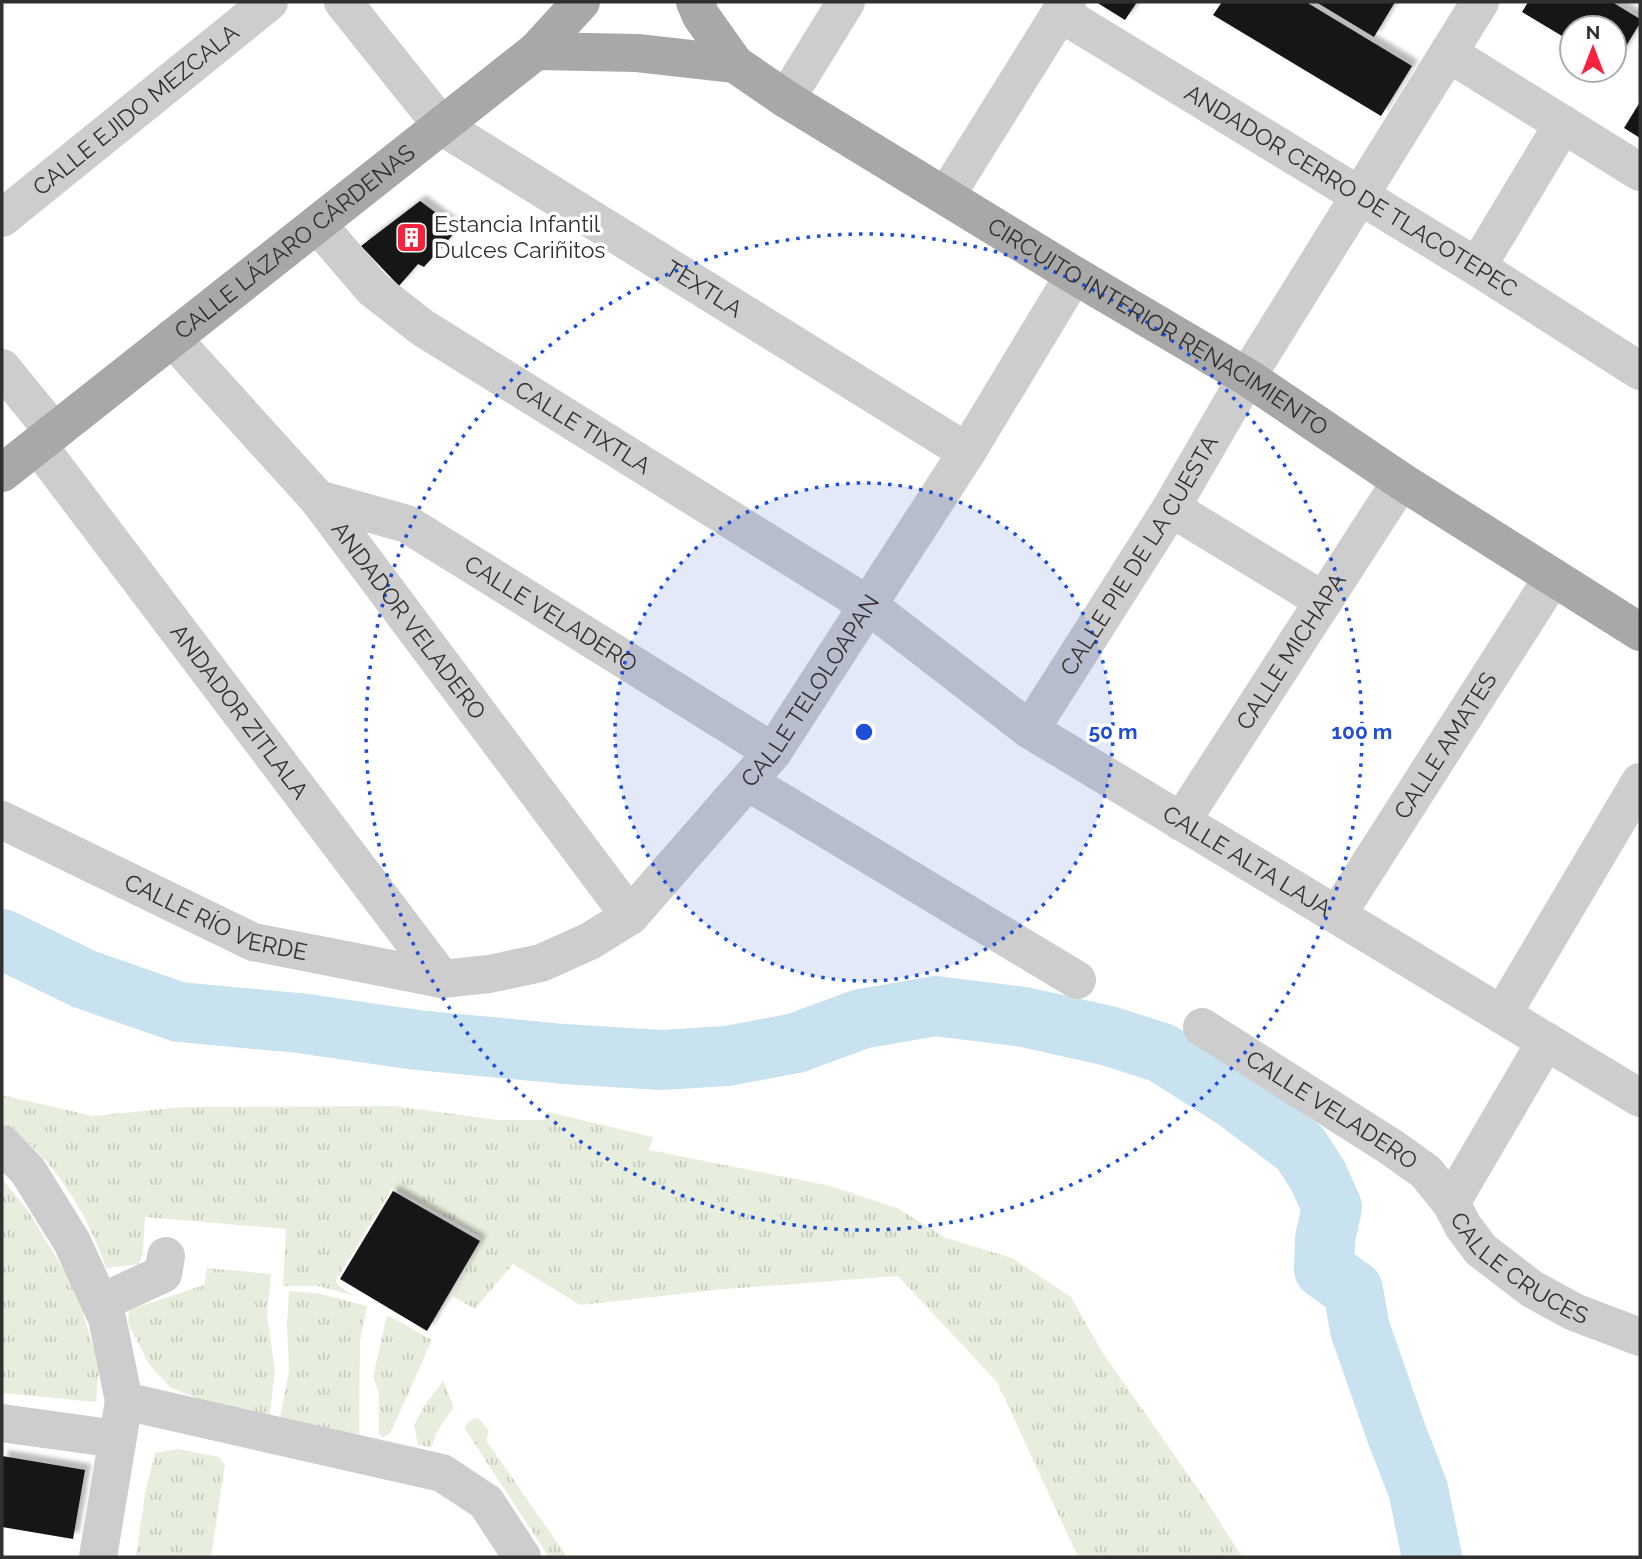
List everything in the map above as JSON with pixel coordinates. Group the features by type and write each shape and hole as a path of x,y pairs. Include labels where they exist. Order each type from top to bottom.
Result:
{"main road":[{"name":"CALLE LÁZARO CÁRDENAS","path":"2,473 443,127 536,51 581,2"},
{"name":"CIRCUITO INTERIOR RENACIMIENTO","path":"695,2 701,16 735,64 786,99 1247,377 1401,481 1640,632"},
{"path":"536,51 637,53 735,64"}],"street":[{"name":"CALLE EJIDO MEZCALA","path":"2,218 269,2"},
{"name":"TEXTLA","path":"343,2 443,127 967,452"},
{"path":"786,99 846,2"},
{"name":"CALLE PIE DE LA CUESTA","path":"1030,730 1171,508 1358,195 1480,2"},
{"path":"946,196 1064,8"},
{"name":"ANDADOR CERRO DE TLACOTEPEC","path":"1064,8 1640,371"},
{"path":"1448,53 1640,172"},
{"path":"1477,267 1563,124"},
{"name":"CALLE TIXTLA","path":"318,225 373,289 423,328 868,605"},
{"name":"CALLE TELOLOAPAN","path":"442,979 489,974 541,963 590,941 630,916 772,752 967,452 1074,275"},
{"name":"ANDADOR VELADERO","path":"172,338 318,499 630,916"},
{"name":"ANDADOR ZITLALA","path":"2,368 46,439 442,979"},
{"name":"CALLE MICHAPA","path":"1181,822 1401,481"},
{"name":"CALLE VELADERO","path":"318,499 407,524 772,752"},
{"path":"1171,508 1324,601"},
{"name":"CALLE AMATES","path":"1337,915 1553,577"},
{"name":"CALLE ALTA LAJA","path":"868,605 1030,730 1640,1098"},
{"path":"748,782 1077,980"},
{"path":"1502,1015 1640,782"},
{"name":"CALLE RÍO VERDE","path":"2,820 253,942 442,979"},
{"name":"CALLE VELADERO","path":"1202,1027 1391,1147 1426,1172 1451,1203"},
{"name":"CALLE CRUCES","path":"1546,1041 1451,1203 1463,1226 1481,1250 1532,1289 1574,1312 1628,1333"},
{"path":"2,1144 28,1171 64,1230 107,1318 124,1401 98,1557"},
{"path":"100,1303 163,1274 166,1256"},
{"path":"124,1401 442,1473 486,1502 522,1557"},
{"path":"2,1423 117,1439"}],"green space":[{"path":"2,1095 93,1116 183,1107 394,1106 498,1120 544,1120 548,1112 653,1137 649,1150 831,1186 897,1208 946,1238 1012,1258 1071,1297 1102,1352 1206,1500 1242,1557 1078,1557 997,1382 898,1276 726,1289 580,1305 513,1264 475,1309 452,1296 482,1237 392,1188 336,1280 339,1286 355,1296 318,1286 283,1286 286,1229 145,1217 143,1253 139,1264 106,1268 89,1227 66,1186 36,1151 2,1123"},
{"path":"2,1179 27,1209 76,1290 99,1366 96,1402 2,1393"},
{"path":"207,1268 271,1274 267,1315 275,1371 269,1422 243,1418 170,1387 149,1364 128,1323 129,1310 204,1285"},
{"path":"289,1291 317,1293 367,1306 360,1341 359,1434 279,1423 289,1371"},
{"path":"387,1315 432,1340 390,1434 383,1437 379,1434 379,1393 373,1377"},
{"path":"443,1381 454,1407 438,1430 431,1447 418,1445 414,1425"},
{"path":"478,1418 489,1431 486,1440 567,1557 549,1557 465,1429 468,1421"},
{"path":"178,1449 219,1457 225,1465 211,1557 136,1557 145,1493 155,1453"}],"building":[{"path":"1096,2 1137,2 1125,20"},
{"path":"1222,2 1306,2 1412,66 1381,116 1213,15"},
{"path":"1316,2 1395,2 1374,37"},
{"path":"1528,2 1612,2 1640,19 1640,23 1628,43 1628,14 1558,14 1558,34 1522,12"},
{"path":"1640,102 1640,138 1624,128"},
{"name":"Estancia Infantil Dulces Cariñitos","path":"420,201 458,229 424,267 418,264 399,286 361,246"},
{"path":"393,1191 480,1241 427,1331 340,1279"},
{"path":"2,1456 85,1470 73,1539 2,1527"}],"waterway":[{"path":"2,939 84,979 179,1012 299,1023 417,1040 661,1060 727,1056 796,1043 861,1019 935,1006 1024,1017 1109,1036 1162,1053 1236,1100 1300,1148 1318,1176 1332,1207 1325,1239 1324,1269 1353,1290 1360,1329 1418,1489 1432,1557"}],"place":[{"name":"Estancia Infantil Dulces Cariñitos","path":"411,237"}]}
